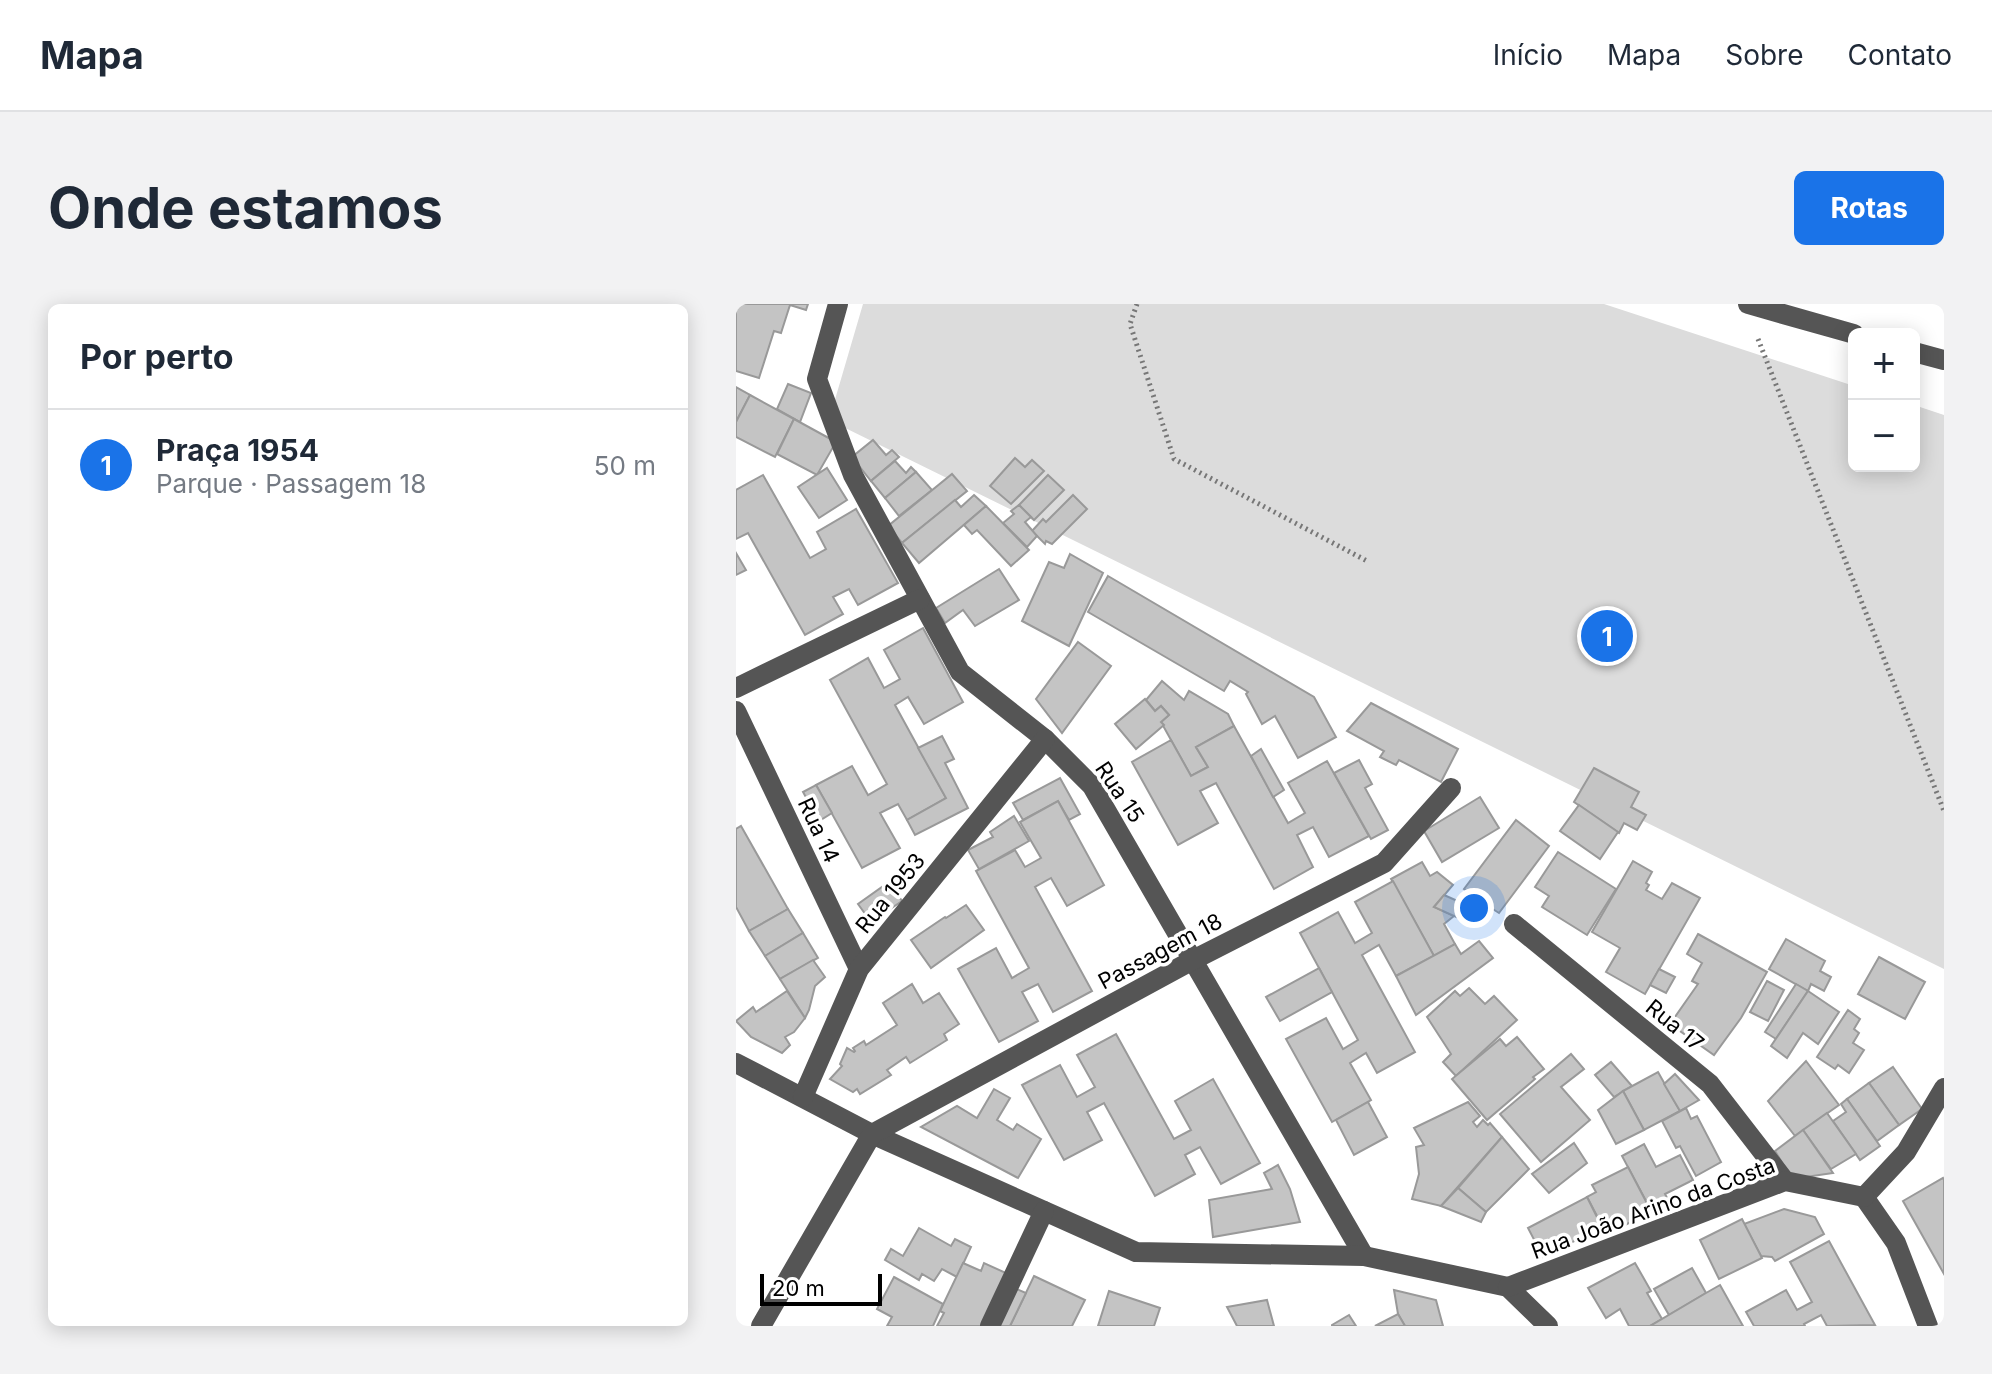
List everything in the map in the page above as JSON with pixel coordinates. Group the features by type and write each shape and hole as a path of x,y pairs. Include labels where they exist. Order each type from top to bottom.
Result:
{"street":[{"name":"Rua 15","path":"838,304 817,379 853,475 960,672 1045,739 1092,786 1364,1256"},
{"path":"1748,304 1848,332"},
{"path":"1920,354 1944,360"},
{"path":"736,688 920,599"},
{"name":"Rua 14","path":"736,711 859,969"},
{"name":"Rua 1953","path":"803,1097 859,969 1045,739"},
{"name":"Passagem 18","path":"872,1134 1193,960 1384,863 1451,788"},
{"name":"Rua 17","path":"1514,924 1710,1084 1785,1181"},
{"path":"736,1063 872,1134 1136,1252 1364,1256 1508,1287 1548,1326"},
{"path":"1928,1326 1896,1243 1864,1197 1906,1152 1944,1088"},
{"path":"761,1326 872,1134"},
{"name":"Rua João Arino da Costa","path":"1508,1287 1785,1181 1864,1197"},
{"path":"990,1326 1044,1211"}],"path":[{"path":"1137,304 1130,324 1174,459 1367,561"},
{"path":"1755,333 1944,811"}],"shaded area":[{"path":"863,304 1604,304 1848,384 1848,472 1920,472 1920,407 1944,415 1944,969 829,420"}],"building":[{"path":"736,304 808,304 806,310 790,305 781,333 774,331 759,378 736,371"},
{"path":"788,384 811,393 800,422 777,409"},
{"path":"736,387 750,395 736,422"},
{"path":"750,395 794,419 775,457 736,437 736,422"},
{"path":"794,419 836,442 817,475 777,454"},
{"path":"873,440 886,455 892,450 899,457 871,481 852,457"},
{"path":"1015,458 1025,467 1032,460 1044,471 1011,504 990,486"},
{"path":"895,461 906,473 911,467 916,472 885,498 871,481"},
{"path":"827,468 847,500 819,518 798,487"},
{"path":"916,472 932,490 899,516 885,498"},
{"path":"952,474 967,491 902,543 888,526"},
{"path":"763,475 810,558 826,549 817,532 856,509 898,583 858,605 849,589 833,597 843,614 805,635 748,533 736,539 736,490"},
{"path":"1048,475 1064,490 1034,520 1019,505"},
{"path":"974,495 986,506 919,563 902,543 955,500 961,507"},
{"path":"1073,495 1087,509 1052,544 1046,541 1045,544 1032,531 1043,519 1046,522"},
{"path":"1019,505 1031,517 1025,522 1037,536 1027,547 1003,523"},
{"path":"986,506 1029,550 1011,566 977,530 972,534 964,525"},
{"path":"736,553 746,570 736,575"},
{"path":"1070,554 1103,573 1069,646 1022,621 1049,562 1064,568"},
{"path":"999,569 1019,600 975,626 963,610 945,623 936,608"},
{"path":"1108,576 1314,697 1336,737 1298,758 1275,716 1262,724 1246,694 1248,692 1230,681 1224,691 1088,612"},
{"path":"923,628 963,702 924,724 908,697 895,705 946,798 907,820 898,804 880,813 900,848 862,868 816,785 852,766 868,795 887,784 830,680 868,658 884,688 900,679 884,650"},
{"path":"1078,642 1111,666 1062,733 1036,699"},
{"path":"1162,681 1184,700 1189,691 1228,714 1234,726 1196,747 1208,767 1191,776 1161,722 1169,715 1161,706 1155,711 1146,700"},
{"path":"1145,699 1155,711 1161,706 1169,715 1161,722 1164,725 1136,749 1115,724"},
{"path":"1371,703 1458,749 1441,782 1399,760 1396,765 1380,757 1384,751 1347,731"},
{"path":"1234,726 1288,823 1305,813 1288,783 1327,761 1369,836 1329,857 1313,827 1297,835 1313,867 1274,889 1216,783 1200,791 1218,823 1178,845 1132,762 1171,740 1191,776 1208,767 1196,747"},
{"path":"942,736 954,759 945,763 968,808 915,835 907,820 946,798 918,748"},
{"path":"1261,749 1284,790 1273,797 1251,756"},
{"path":"1359,760 1372,784 1365,788 1388,830 1371,839 1334,773"},
{"path":"1594,768 1639,792 1631,807 1646,815 1637,830 1624,823 1619,833 1574,802"},
{"path":"1060,778 1080,814 1069,820 1058,801 1023,820 1013,803"},
{"path":"816,785 832,813 819,821 803,792"},
{"path":"1480,797 1499,828 1442,862 1424,831"},
{"path":"1058,801 1104,885 1067,906 1051,878 1035,887 1092,991 1053,1012 1038,984 1022,992 1038,1021 999,1042 958,969 996,948 1012,978 1029,968 976,871 1015,850 1025,867 1041,858 1020,822"},
{"path":"1579,805 1618,832 1600,859 1560,831"},
{"path":"1014,816 1029,841 979,869 968,850 993,837 990,832"},
{"path":"1516,820 1549,846 1499,913 1488,906 1486,909 1479,904 1481,901 1464,889"},
{"path":"741,826 788,909 749,931 736,907 736,829"},
{"path":"1558,852 1616,889 1587,935 1542,907 1549,896 1535,887"},
{"path":"1633,861 1652,872 1646,890 1662,899 1672,883 1700,898 1645,994 1606,972 1620,948 1592,932"},
{"path":"1422,862 1430,876 1437,872 1453,885 1434,907 1454,916 1444,924 1455,944 1434,956 1391,879"},
{"path":"1393,881 1434,956 1396,976 1379,945 1362,955 1415,1052 1377,1073 1366,1053 1350,1063 1371,1100 1332,1122 1286,1039 1326,1018 1343,1049 1358,1040 1300,933 1338,912 1355,943 1372,933 1355,902"},
{"path":"889,882 902,901 871,922 858,904"},
{"path":"1444,895 1471,907 1465,921 1434,907"},
{"path":"966,905 984,930 931,968 911,940"},
{"path":"788,909 803,933 765,956 749,931"},
{"path":"803,933 818,958 780,979 765,956"},
{"path":"1698,934 1767,972 1741,1018 1714,1055 1670,1024 1698,984 1692,981 1702,963 1687,954"},
{"path":"1786,939 1825,961 1820,971 1831,977 1824,991 1811,984 1808,991 1769,969"},
{"path":"1479,941 1493,958 1416,1015 1396,976 1455,944 1461,954"},
{"path":"1879,957 1925,982 1905,1019 1858,994"},
{"path":"813,960 825,977 815,986 805,1018 780,979"},
{"path":"1319,968 1332,992 1280,1021 1266,997"},
{"path":"1659,969 1675,977 1666,993 1650,985"},
{"path":"1767,981 1784,990 1768,1021 1750,1012"},
{"path":"912,984 923,1003 939,993 959,1024 944,1034 947,1040 910,1063 906,1057 887,1070 891,1075 860,1094 857,1089 853,1092 830,1079 842,1066 840,1064 847,1048 854,1052 853,1048 864,1041 866,1045 897,1025 883,1003"},
{"path":"1796,984 1808,991 1776,1039 1765,1032"},
{"path":"1469,988 1485,1004 1494,996 1517,1020 1456,1076 1443,1062 1451,1054 1427,1017 1455,991 1460,996"},
{"path":"787,991 805,1018 794,1032 785,1037 790,1045 782,1053 751,1037 736,1021 753,1007 756,1012"},
{"path":"1808,991 1839,1012 1818,1044 1803,1033 1787,1058 1771,1046"},
{"path":"1848,1010 1860,1019 1854,1029 1859,1033 1853,1043 1864,1050 1849,1073 1838,1065 1835,1069 1817,1057"},
{"path":"1116,1034 1174,1139 1191,1130 1175,1101 1213,1079 1260,1163 1221,1184 1200,1147 1185,1155 1195,1174 1155,1196 1104,1103 1087,1112 1102,1140 1064,1160 1022,1085 1060,1065 1077,1097 1095,1087 1077,1055"},
{"path":"1517,1037 1544,1069 1487,1120 1452,1079 1500,1039 1506,1046"},
{"path":"1571,1054 1584,1069 1561,1087 1590,1120 1541,1162 1500,1114"},
{"path":"1806,1061 1839,1105 1795,1136 1768,1101"},
{"path":"1611,1062 1632,1086 1614,1097 1595,1075"},
{"path":"1893,1067 1922,1109 1899,1125 1869,1083"},
{"path":"1658,1072 1680,1111 1644,1130 1623,1091"},
{"path":"1675,1074 1699,1100 1680,1111 1664,1084"},
{"path":"1869,1083 1899,1125 1877,1141 1847,1099"},
{"path":"994,1089 1010,1098 997,1120 1013,1130 1017,1124 1041,1139 1018,1178 921,1127 957,1106 977,1118"},
{"path":"1623,1091 1644,1130 1616,1144 1598,1110"},
{"path":"1847,1099 1880,1146 1860,1160 1833,1121 1846,1112 1841,1104"},
{"path":"1368,1102 1387,1137 1354,1155 1336,1120"},
{"path":"1468,1102 1480,1116 1473,1122 1477,1127 1483,1120 1488,1125 1490,1123 1502,1137 1441,1206 1412,1199 1419,1174 1416,1147 1424,1145 1414,1128"},
{"path":"1686,1108 1691,1119 1697,1116 1721,1162 1696,1176 1662,1121"},
{"path":"1827,1113 1856,1154 1831,1169 1803,1130"},
{"path":"1803,1130 1833,1173 1792,1179 1775,1151"},
{"path":"1502,1137 1529,1169 1486,1212 1458,1188"},
{"path":"1574,1143 1587,1163 1549,1193 1532,1174"},
{"path":"1644,1144 1656,1167 1680,1155 1693,1180 1665,1194 1671,1205 1653,1214 1622,1156"},
{"path":"1278,1165 1290,1189 1300,1222 1213,1237 1209,1200 1272,1189 1264,1173"},
{"path":"1628,1167 1651,1211 1607,1235 1587,1197 1596,1192 1592,1185"},
{"path":"1944,1180 1944,1274 1903,1201"},
{"path":"1458,1188 1486,1212 1481,1222 1441,1206"},
{"path":"1587,1197 1602,1227 1543,1257 1528,1228"},
{"path":"1784,1209 1815,1217 1824,1234 1775,1261 1772,1257 1761,1256 1744,1224"},
{"path":"1742,1219 1762,1258 1719,1279 1700,1240"},
{"path":"919,1228 951,1246 955,1239 971,1247 957,1277 942,1269 934,1281 922,1274 919,1280 885,1260 891,1249 903,1256"},
{"path":"1829,1241 1875,1325 1827,1326 1821,1315 1805,1326 1754,1326 1746,1312 1786,1290 1797,1310 1812,1302 1790,1262"},
{"path":"963,1263 981,1271 984,1263 1008,1274 985,1326 937,1326 944,1313 940,1311"},
{"path":"1635,1263 1662,1319 1650,1326 1629,1326 1620,1309 1606,1318 1588,1288"},
{"path":"1692,1268 1706,1293 1669,1315 1654,1289"},
{"path":"1034,1276 1085,1300 1072,1326 1010,1326"},
{"path":"894,1277 943,1304 933,1326 887,1326 892,1317 877,1309"},
{"path":"1720,1285 1743,1326 1650,1326 1706,1293"},
{"path":"1012,1287 1026,1293 1010,1326 994,1326"},
{"path":"1394,1290 1436,1300 1443,1326 1405,1326 1398,1314"},
{"path":"1109,1291 1160,1308 1154,1326 1098,1326"},
{"path":"1267,1300 1274,1326 1237,1326 1227,1307"},
{"path":"1398,1314 1405,1326 1375,1326"},
{"path":"1349,1315 1356,1326 1332,1326 1332,1325"}],"place":[{"name":"Praça 1954","path":"1607,636"}]}
